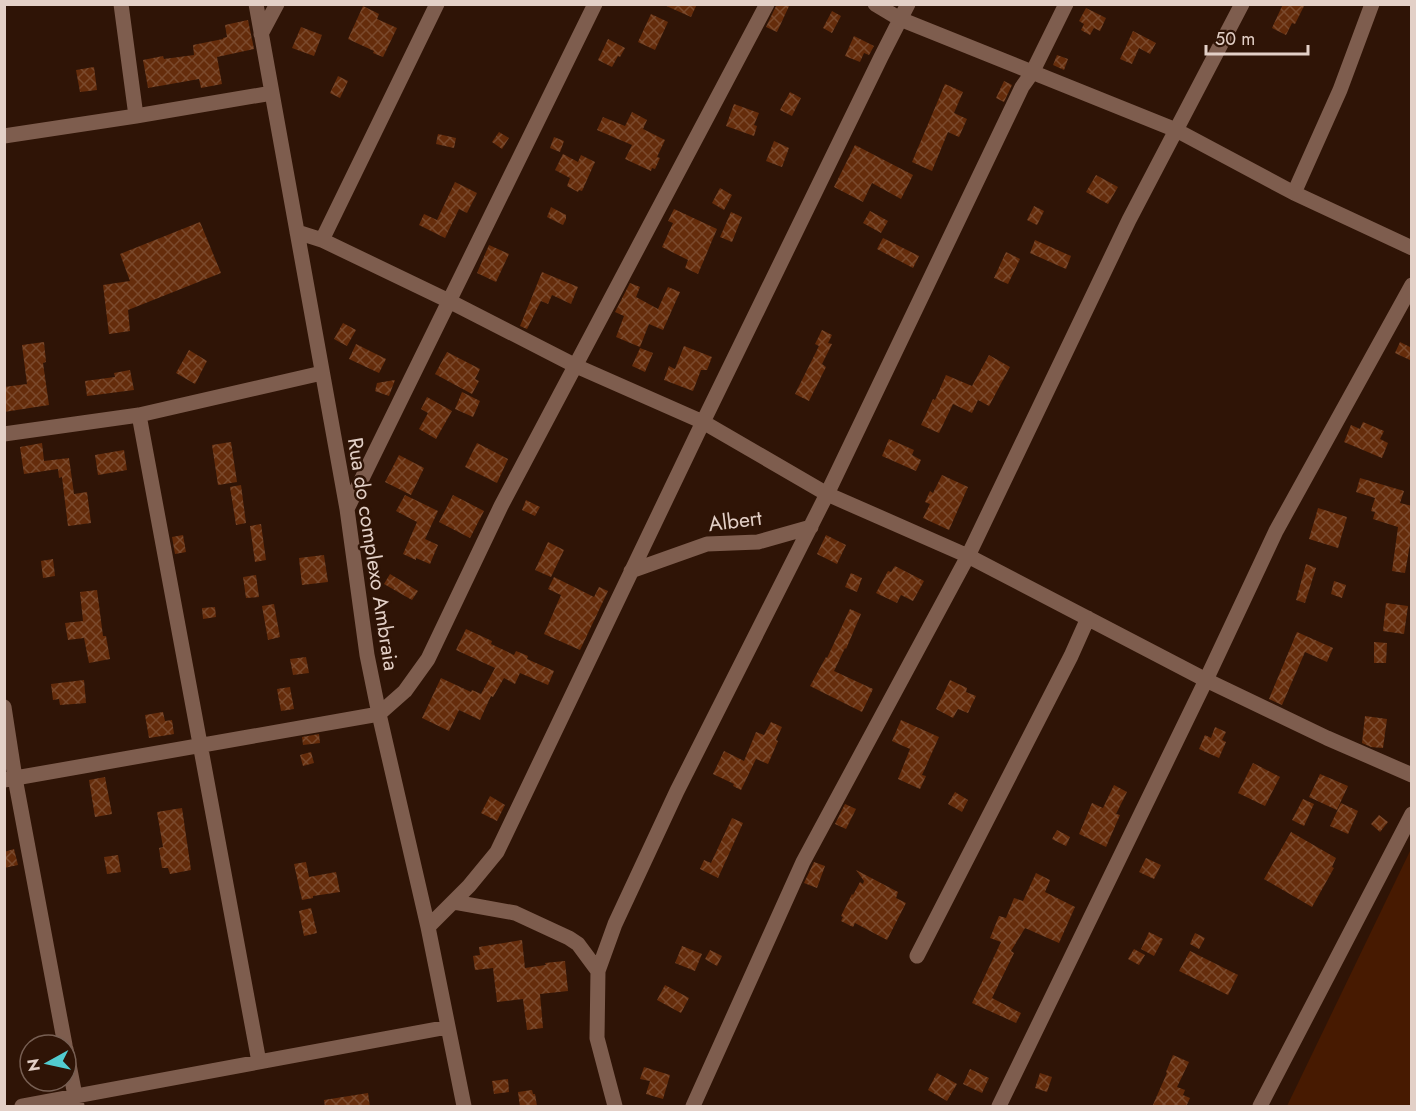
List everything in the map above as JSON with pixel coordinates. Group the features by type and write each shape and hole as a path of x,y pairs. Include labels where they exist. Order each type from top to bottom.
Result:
{"street":[{"path":"121,4 136,116"},
{"name":"Rua do complexo Ambraia","path":"256,4 347,509 367,655 378,714 428,927 464,1107"},
{"path":"261,34 277,4"},
{"path":"322,240 437,4"},
{"path":"347,509 595,4"},
{"path":"10,779 378,714 405,691 428,659 501,506 767,4"},
{"path":"875,4 900,19 1176,130 1294,193 1412,248"},
{"path":"428,927 469,886 497,852 703,422 908,4"},
{"path":"615,1107 597,1038 598,971 615,924 676,791 811,527 1022,87 1032,73 1066,4"},
{"path":"693,1107 803,862 968,556 1129,220 1242,4"},
{"path":"1294,193 1340,90 1372,4"},
{"path":"4,136 272,93"},
{"path":"297,231 322,240 449,301 576,366 703,422 827,494 968,556 1206,680 1327,738 1412,775"},
{"path":"999,1107 1276,531 1412,285"},
{"path":"4,434 139,414 322,373"},
{"path":"139,414 259,1062"},
{"name":"Albert","path":"631,571 707,544 758,542 811,527"},
{"path":"917,956 1071,656 1088,618"},
{"path":"4,707 10,779 63,1033"},
{"path":"1260,1107 1412,814"},
{"path":"454,902 515,913 558,933 578,944 598,971"},
{"path":"22,1107 76,1101 259,1062 448,1028"}],"shaded area":[{"path":"1411,849 1411,1106 1287,1106"}],"building":[{"path":"662,4 697,4 691,17"},
{"path":"777,4 790,4 777,32 766,27"},
{"path":"1283,4 1305,4 1295,24 1292,23 1286,35 1272,28"},
{"path":"363,6 379,14 377,19 397,28 383,57 348,39"},
{"path":"1086,8 1106,18 1100,31 1094,28 1090,35 1081,30 1084,24 1079,21"},
{"path":"832,11 841,16 832,33 823,28"},
{"path":"651,14 668,22 655,50 638,42"},
{"path":"248,20 254,49 217,57 222,84 201,88 199,79 148,88 143,60 163,56 164,59 194,55 193,45 223,39 227,37 225,25"},
{"path":"301,27 322,35 314,56 292,48"},
{"path":"1133,31 1156,43 1150,54 1139,48 1132,64 1120,59"},
{"path":"854,36 874,46 869,55 864,53 860,62 845,56"},
{"path":"608,39 625,48 612,67 598,60"},
{"path":"1057,55 1068,59 1064,70 1053,65"},
{"path":"94,67 97,90 80,92 76,70"},
{"path":"338,76 348,81 340,98 330,93"},
{"path":"1004,81 1012,85 1004,102 996,98"},
{"path":"945,84 963,92 954,113 967,119 959,137 948,132 932,171 912,162"},
{"path":"790,92 801,98 792,116 780,110"},
{"path":"734,104 759,113 754,125 757,126 754,136 726,126"},
{"path":"632,112 647,120 643,129 665,140 657,157 660,158 655,169 652,168 651,171 625,159 632,145 597,130 603,117 625,126"},
{"path":"499,132 509,138 502,149 492,142"},
{"path":"438,134 456,138 454,148 436,144"},
{"path":"554,137 564,141 560,152 550,148"},
{"path":"774,141 789,148 782,167 766,161"},
{"path":"855,145 913,175 901,199 872,183 863,202 834,187"},
{"path":"563,154 578,162 581,155 595,162 582,191 578,192 567,186 570,178 555,170"},
{"path":"1096,175 1118,187 1108,204 1086,192"},
{"path":"455,182 477,193 467,213 459,209 445,238 419,225 424,214 437,220"},
{"path":"720,188 732,195 724,210 712,203"},
{"path":"1034,206 1044,211 1037,225 1027,220"},
{"path":"551,207 566,215 563,225 547,217"},
{"path":"674,209 717,229 698,274 685,268 688,260 662,247 673,223 668,221"},
{"path":"870,211 888,221 881,233 863,223"},
{"path":"731,212 742,217 732,242 720,237"},
{"path":"200,222 221,273 128,310 130,331 109,334 103,285 130,281 120,254"},
{"path":"883,238 919,256 913,268 877,249"},
{"path":"1035,240 1071,256 1066,269 1030,253"},
{"path":"489,245 509,254 496,282 477,273"},
{"path":"1006,252 1020,259 1008,284 994,278"},
{"path":"542,272 578,287 571,304 552,295 548,304 541,301 527,329 520,326"},
{"path":"630,283 640,287 636,297 658,309 668,287 680,292 663,330 649,324 640,347 616,337 624,316 615,312"},
{"path":"343,323 356,330 347,346 334,339"},
{"path":"822,330 832,335 828,343 832,344 822,364 826,367 809,401 795,394 819,346 815,344"},
{"path":"44,342 46,362 43,363 49,405 4,412 4,387 27,384 22,345"},
{"path":"1400,342 1412,348 1412,361 1395,353"},
{"path":"356,344 386,359 379,373 349,359"},
{"path":"684,346 712,357 707,370 701,370 693,391 664,380 669,366 675,369"},
{"path":"640,348 653,353 645,372 632,366"},
{"path":"189,350 207,361 195,384 176,373"},
{"path":"447,352 480,369 475,379 479,381 472,394 435,374"},
{"path":"989,355 1010,367 989,406 978,400 972,413 953,404 939,433 921,425 946,375 972,386"},
{"path":"130,370 134,390 87,396 85,381 115,377 114,373"},
{"path":"395,380 389,396 375,391 377,383"},
{"path":"462,392 480,401 473,417 455,409"},
{"path":"427,397 452,411 436,439 419,429 428,413 421,409"},
{"path":"1363,422 1384,431 1380,439 1388,443 1382,458 1344,442 1351,425 1360,429"},
{"path":"889,439 914,450 912,455 921,460 916,471 882,456"},
{"path":"231,442 237,482 218,485 212,445"},
{"path":"42,443 44,461 69,458 74,494 87,492 91,523 68,526 62,477 59,478 58,469 24,474 20,447"},
{"path":"477,443 508,459 497,483 465,467"},
{"path":"124,450 127,470 98,475 95,455"},
{"path":"399,455 424,468 411,495 385,482"},
{"path":"942,475 968,487 949,530 923,518 930,504 925,502 930,491 933,493"},
{"path":"1360,478 1404,491 1400,503 1412,506 1412,533 1405,573 1392,571 1398,527 1373,519 1375,512 1371,511 1375,498 1356,492"},
{"path":"241,485 246,523 236,525 230,487"},
{"path":"405,495 438,511 425,539 438,545 430,564 403,554 417,522 396,511"},
{"path":"453,495 484,511 470,538 439,522"},
{"path":"526,500 540,507 535,516 522,510"},
{"path":"1318,508 1347,517 1338,548 1309,539"},
{"path":"261,524 266,560 255,562 250,526"},
{"path":"183,535 186,552 175,554 172,537"},
{"path":"826,535 846,545 837,564 817,554"},
{"path":"548,542 564,550 551,577 535,570"},
{"path":"324,555 328,582 302,585 299,558"},
{"path":"53,559 55,576 43,578 41,561"},
{"path":"1306,564 1316,568 1305,603 1296,600"},
{"path":"895,566 924,581 913,601 901,595 897,603 876,593 888,571 891,572"},
{"path":"851,573 862,578 857,592 845,587"},
{"path":"390,574 418,591 412,600 384,584"},
{"path":"256,575 259,597 246,598 243,577"},
{"path":"554,577 594,597 599,587 608,591 580,650 544,634 561,595 548,589"},
{"path":"1334,581 1346,585 1342,598 1331,594"},
{"path":"97,590 103,636 106,636 110,659 89,663 84,638 68,640 65,623 83,621 80,592"},
{"path":"1386,603 1408,606 1404,634 1383,631"},
{"path":"274,604 280,637 268,640 262,606"},
{"path":"215,607 216,617 203,619 202,608"},
{"path":"850,609 861,614 834,671 873,689 862,712 810,686 827,658"},
{"path":"466,629 492,641 491,644 514,655 516,651 528,656 527,659 554,671 548,685 520,673 515,684 504,678 493,697 491,696 480,720 459,710 449,731 422,718 441,678 471,692 472,690 481,694 495,668 456,650"},
{"path":"1297,632 1333,648 1327,662 1305,652 1282,705 1269,699"},
{"path":"1374,642 1387,643 1386,663 1374,663"},
{"path":"306,657 309,673 293,675 290,659"},
{"path":"84,680 86,703 60,705 59,699 53,700 51,684"},
{"path":"950,680 967,688 966,692 976,696 968,713 958,709 953,718 936,709"},
{"path":"290,687 294,709 281,711 277,689"},
{"path":"163,712 165,721 172,720 174,734 149,738 145,715"},
{"path":"1365,716 1387,719 1383,748 1371,747 1362,743"},
{"path":"901,720 939,737 922,775 926,776 920,789 898,779 910,749 892,741"},
{"path":"771,722 782,727 768,764 756,759 741,790 713,774 724,751 744,761 756,732 764,735"},
{"path":"1215,727 1226,732 1222,740 1226,742 1219,758 1199,749 1205,735 1211,738"},
{"path":"319,734 320,743 303,745 302,737"},
{"path":"311,752 314,763 303,766 300,755"},
{"path":"1253,763 1280,777 1265,806 1238,793"},
{"path":"1320,774 1348,786 1337,810 1309,797"},
{"path":"105,777 112,814 95,817 89,780"},
{"path":"1114,785 1127,792 1116,814 1120,815 1106,847 1079,834 1092,803 1103,808"},
{"path":"955,792 968,800 962,812 948,804"},
{"path":"490,796 505,805 497,821 481,813"},
{"path":"1303,799 1314,804 1304,826 1292,820"},
{"path":"1341,803 1358,811 1348,834 1330,826"},
{"path":"845,804 856,809 846,829 835,824"},
{"path":"182,808 191,870 170,874 168,868 162,868 159,848 163,847 157,812"},
{"path":"1379,815 1388,822 1380,832 1371,824"},
{"path":"732,818 743,823 718,878 700,869 704,860 711,863"},
{"path":"1057,830 1070,837 1066,846 1052,839"},
{"path":"1291,832 1336,858 1332,867 1334,868 1312,907 1264,879"},
{"path":"14,849 18,865 4,868 4,852"},
{"path":"118,855 121,872 107,874 104,857"},
{"path":"1146,858 1161,865 1154,879 1139,872"},
{"path":"306,862 309,877 336,872 340,892 302,900 294,864"},
{"path":"814,862 825,866 817,888 804,883"},
{"path":"856,870 898,892 896,898 906,903 887,940 855,923 853,927 841,921 843,917 841,916 852,894 860,882 863,884 864,881"},
{"path":"1036,873 1050,880 1045,892 1075,907 1059,943 1025,928 1011,951 1014,953 992,998 1021,1013 1016,1023 972,1003 1001,942 990,938 999,916 1006,918 1014,898 1023,901"},
{"path":"311,908 317,933 304,936 299,911"},
{"path":"1149,932 1163,939 1154,956 1141,949"},
{"path":"1195,933 1205,938 1199,949 1190,944"},
{"path":"522,940 525,968 565,961 568,991 540,994 543,1028 527,1030 523,999 497,1002 493,968 475,970 473,956 480,955 479,947"},
{"path":"682,946 702,954 695,971 675,963"},
{"path":"1134,949 1145,955 1139,965 1128,959"},
{"path":"710,950 722,956 717,966 705,959"},
{"path":"1190,951 1238,975 1228,995 1179,971"},
{"path":"665,985 689,998 681,1013 657,1000"},
{"path":"1173,1055 1189,1062 1177,1087 1185,1090 1183,1095 1190,1098 1186,1107 1152,1107 1167,1073"},
{"path":"644,1067 670,1075 663,1099 646,1094 650,1081 640,1079"},
{"path":"970,1069 989,1078 982,1093 963,1084"},
{"path":"937,1073 957,1084 947,1101 928,1090"},
{"path":"1040,1073 1052,1077 1047,1092 1035,1088"},
{"path":"508,1079 509,1092 494,1094 492,1081"},
{"path":"532,1090 537,1106 520,1107 518,1092"},
{"path":"368,1093 370,1107 325,1107 324,1100"}]}
